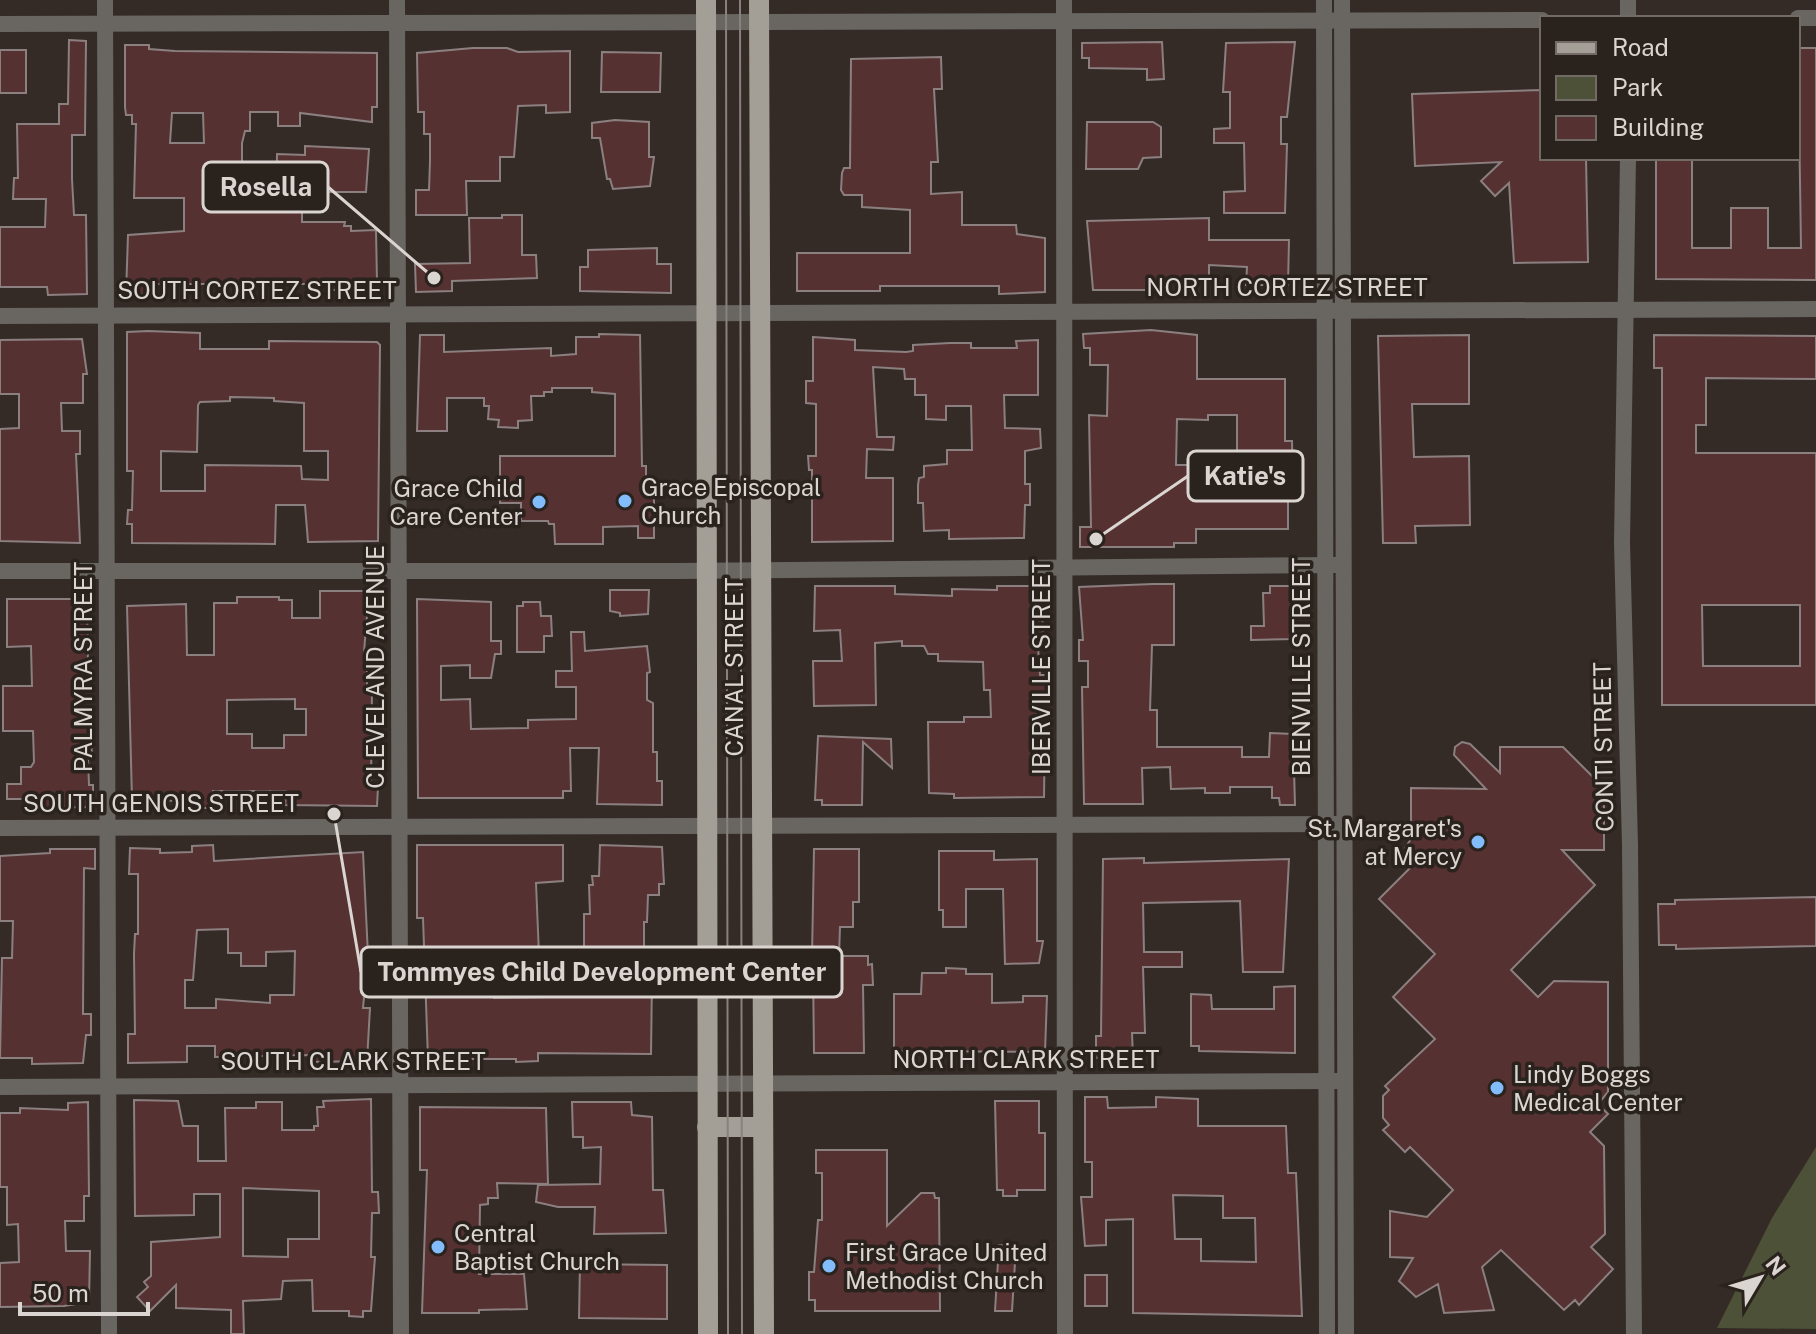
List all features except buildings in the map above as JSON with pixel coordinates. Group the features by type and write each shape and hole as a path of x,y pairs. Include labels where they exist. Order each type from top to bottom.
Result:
{"main road":[{"name":"CANAL STREET","path":"706,0 708,1334"},
{"name":"CANAL STREET","path":"759,0 764,1334"},
{"path":"707,1127 762,1127"}],"street":[{"name":"PALMYRA STREET","path":"105,0 109,1334"},
{"name":"CLEVELAND AVENUE","path":"397,0 401,1334"},
{"name":"IBERVILLE STREET","path":"1064,0 1065,1334"},
{"name":"BIENVILLE STREET","path":"1324,0 1327,1334"},
{"name":"BIENVILLE STREET","path":"1342,0 1346,1334"},
{"path":"0,24 1540,20"},
{"name":"CONTI STREET","path":"1628,160 1622,543 1630,845 1634,1334"},
{"name":"NORTH CORTEZ STREET","path":"759,311 1816,309"},
{"name":"SOUTH CORTEZ STREET","path":"0,316 759,311"},
{"path":"0,571 759,571 1344,565"},
{"name":"SOUTH GENOIS STREET","path":"0,828 1344,824"},
{"name":"NORTH CLARK STREET","path":"707,1083 1344,1081"},
{"name":"SOUTH CLARK STREET","path":"0,1087 707,1083"}],"green space":[{"path":"1816,1147 1816,1329 1717,1328 1772,1218"}],"tram line":[{"path":"726,0 728,1334"},
{"path":"740,0 742,1334"}],"place":[{"name":"Rosella","path":"434,278"},
{"name":"Grace Episcopal Church","path":"625,501"},
{"name":"Grace Child Care Center","path":"539,502"},
{"name":"Katie's","path":"1096,539"},
{"name":"Tommyes Child Development Center","path":"334,814"},
{"name":"St. Margaret's at Mercy","path":"1478,842"},
{"name":"Lindy Boggs Medical Center","path":"1497,1088"},
{"name":"Central Baptist Church","path":"438,1247"},
{"name":"First Grace United Methodist Church","path":"829,1266"}]}
